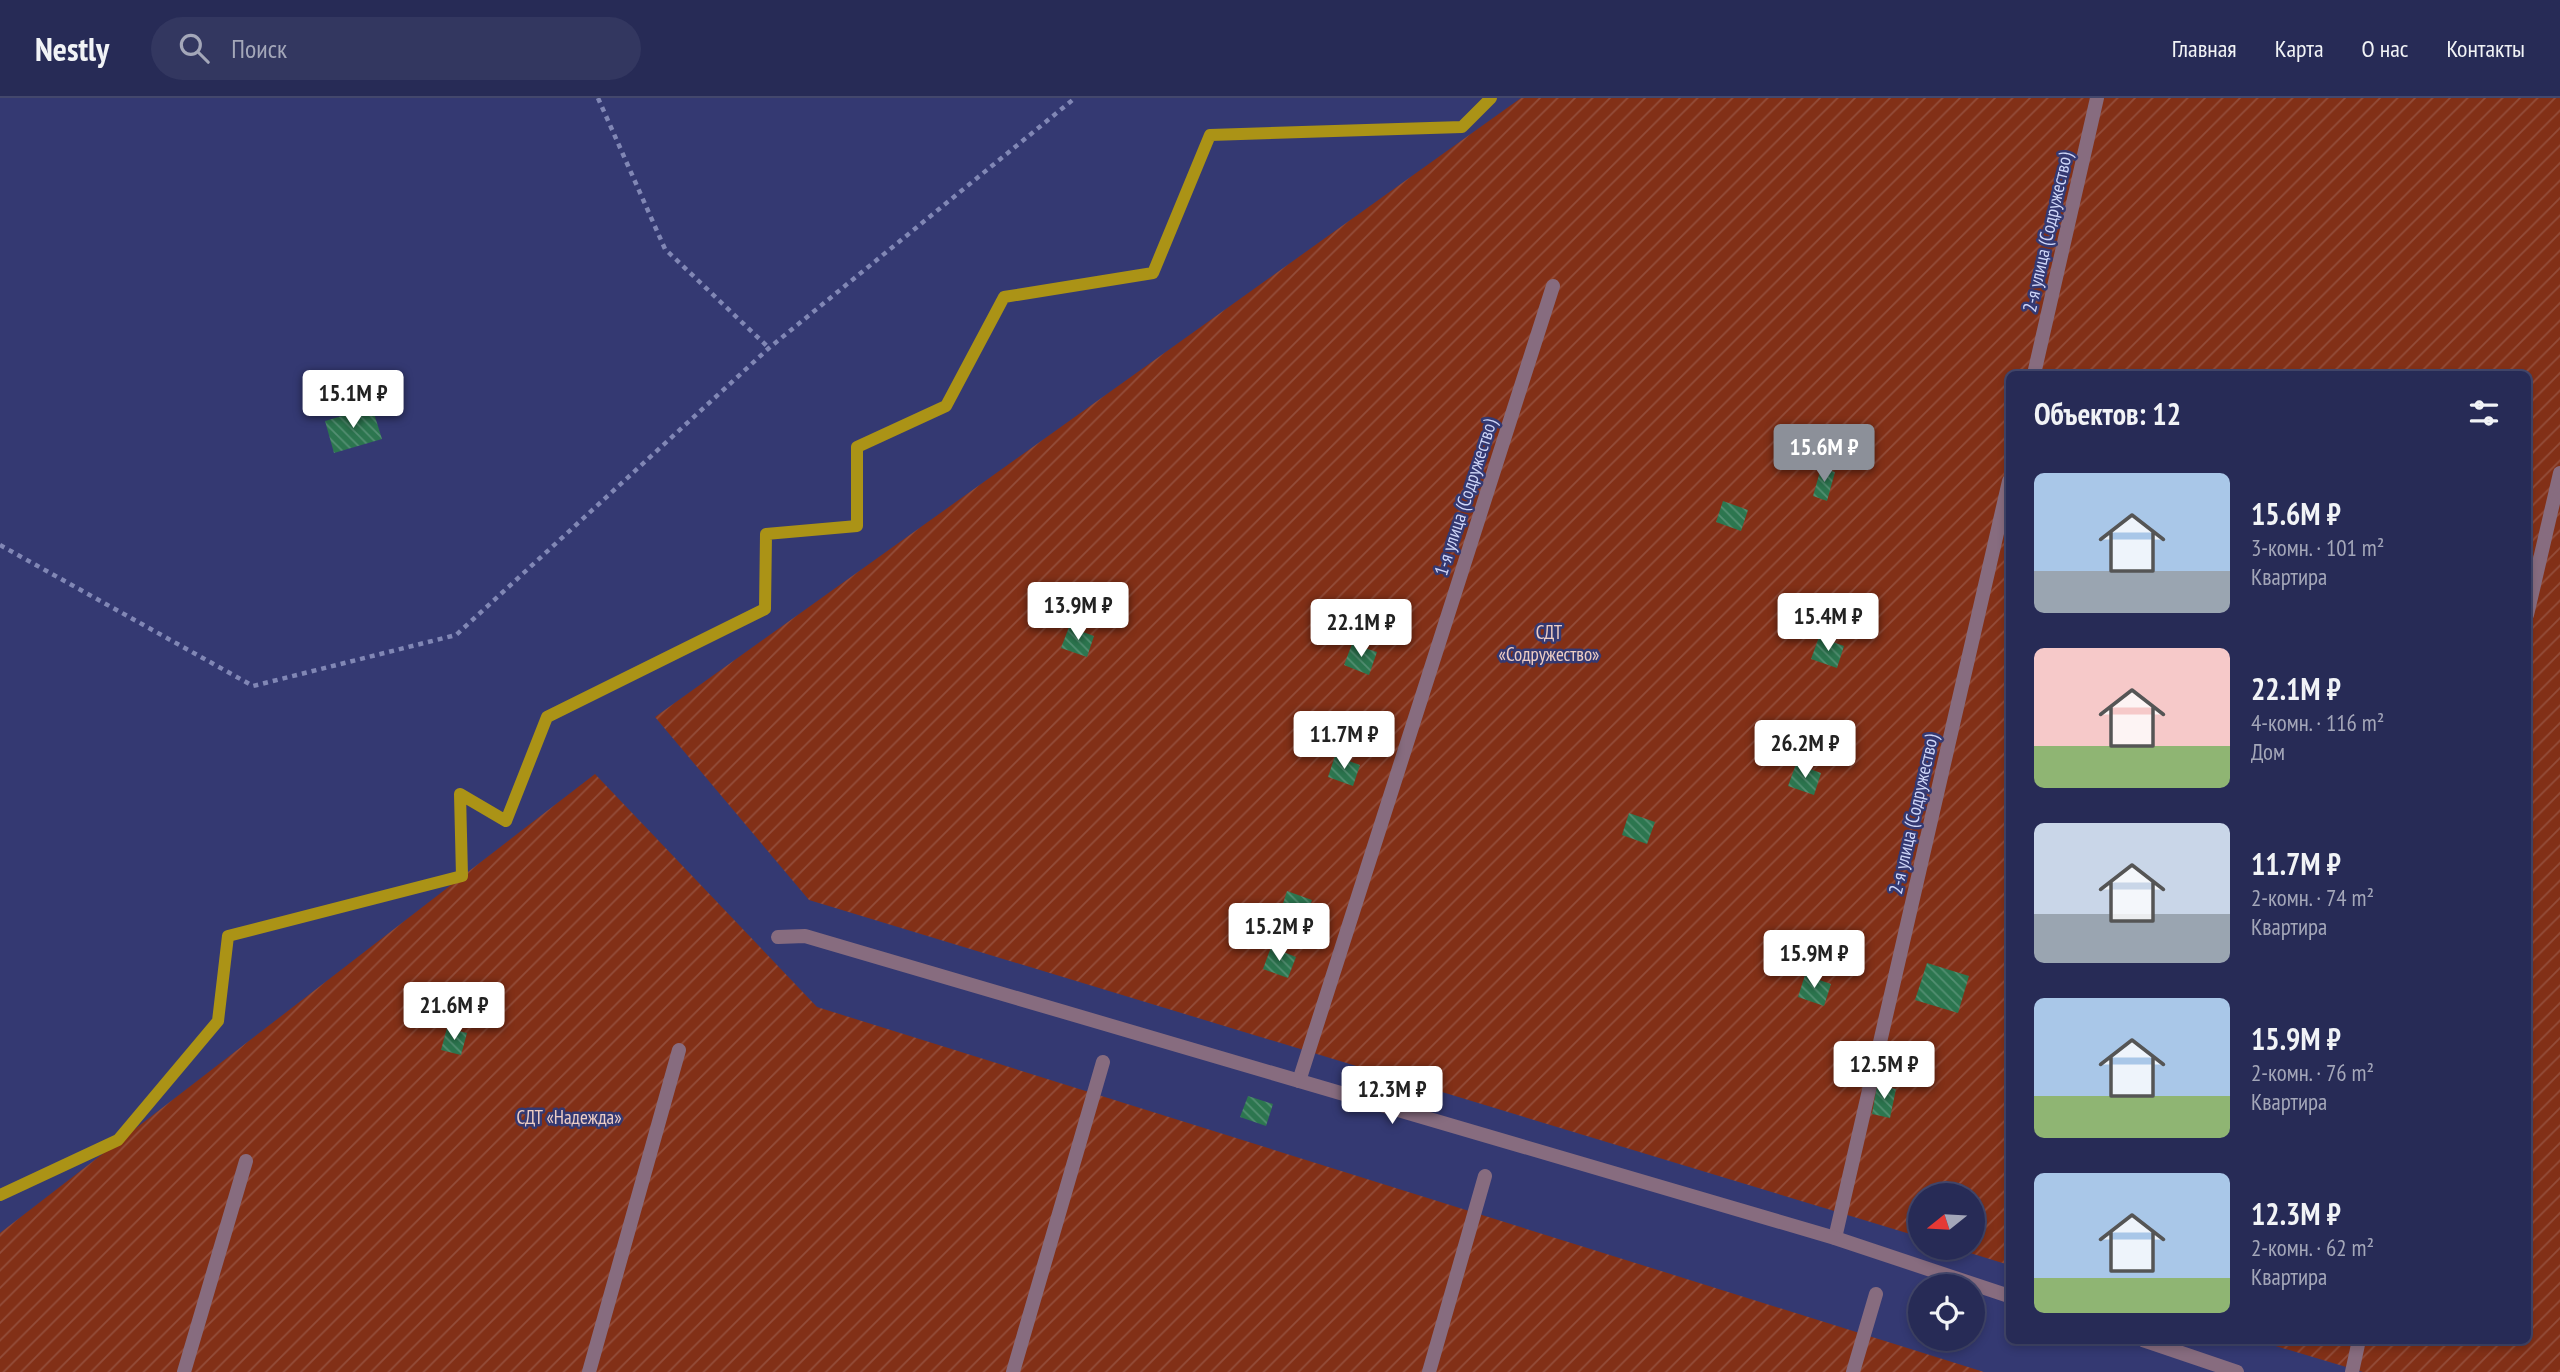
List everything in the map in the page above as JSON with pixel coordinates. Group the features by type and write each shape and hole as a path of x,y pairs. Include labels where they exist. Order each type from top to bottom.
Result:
{"street":[{"name":"2-я улица (Содружество)","path":"2035,371 2097,98"},
{"name":"1-я улица (Содружество)","path":"1298,1080 1553,286"},
{"path":"2531,598 2560,473"},
{"name":"2-я улица (Содружество)","path":"1835,1238 2006,494"},
{"path":"778,937 806,936 1835,1238 2006,1295"},
{"path":"589,1372 679,1050"},
{"path":"1013,1372 1103,1062"},
{"path":"184,1372 246,1161"},
{"path":"1429,1372 1485,1176"},
{"path":"1853,1372 1876,1294"},
{"path":"2155,1344 2237,1372"},
{"path":"2352,1372 2358,1344"}],"path":[{"path":"598,98 665,249 769,348"},
{"path":"0,545 253,686 456,635 769,348 1075,98"}],"green space":[{"name":"СДТ «Содружество»","path":"1521,98 2560,98 2560,1372 2363,1372 2269,1344 2531,1344 2531,371 2006,371 2006,1264 1985,1258 1985,1183 1908,1183 1908,1233 809,900 655,717"},
{"name":"СДТ «Надежда»","path":"595,774 817,1007 1908,1348 1908,1351 1917,1351 1984,1372 0,1372 0,1233"}],"building":[{"path":"372,407 382,439 334,453 325,421"},
{"path":"1821,468 1835,472 1827,501 1813,496"},
{"path":"1723,501 1748,510 1741,531 1716,522"},
{"path":"1069,627 1094,636 1087,657 1061,648"},
{"path":"1819,637 1844,646 1837,668 1811,659"},
{"path":"1352,644 1377,652 1369,675 1344,665"},
{"path":"1335,756 1360,765 1353,786 1328,777"},
{"path":"1796,764 1821,773 1814,795 1788,786"},
{"path":"1629,813 1655,822 1647,844 1622,835"},
{"path":"1287,891 1312,900 1305,921 1280,913"},
{"path":"1271,947 1296,957 1288,978 1263,969"},
{"path":"1927,963 1969,976 1958,1013 1915,1000"},
{"path":"1805,975 1831,984 1824,1006 1798,997"},
{"path":"447,1028 467,1033 461,1055 441,1050"},
{"path":"1877,1085 1896,1089 1890,1118 1872,1114"},
{"path":"1248,1096 1273,1104 1266,1126 1240,1117"}],"waterway":[{"path":"0,1195 118,1140 218,1021 228,936 462,876 460,794 506,821 547,717 765,609 766,534 857,526 857,447 946,406 1004,297 1153,273 1210,135 1462,127 1491,98"}]}
